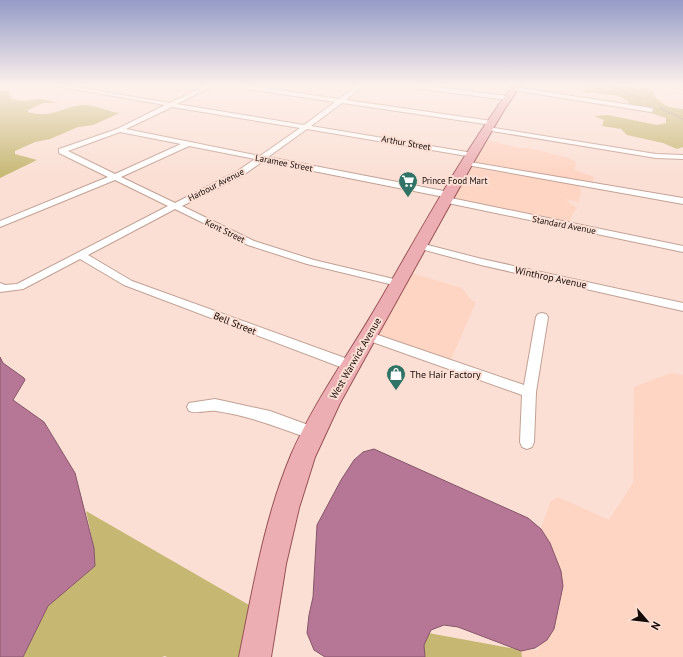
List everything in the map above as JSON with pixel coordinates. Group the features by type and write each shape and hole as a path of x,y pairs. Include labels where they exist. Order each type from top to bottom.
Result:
{"main road":[{"name":"West Warwick Avenue","path":"256,657 272,564 286,508 304,456 331,399 496,116"}],"street":[{"path":"119,130 148,116"},
{"name":"Arthur Street","path":"244,116 307,126 683,201"},
{"name":"Harbour Avenue","path":"0,287 2,289 19,286 239,174 263,159 321,116"},
{"path":"428,116 656,156 683,157"},
{"name":"Laramee Street","path":"119,130 448,198"},
{"name":"Kent Street","path":"119,130 62,151 251,243 311,262 398,283"},
{"path":"0,224 114,177 188,144"},
{"name":"Standard Avenue","path":"448,198 683,249"},
{"name":"Winthrop Avenue","path":"420,246 482,262 683,307"},
{"name":"Bell Street","path":"81,255 120,279 351,366"},
{"path":"527,442 529,392 542,317"},
{"path":"368,336 529,392"},
{"path":"194,407 215,405 270,417 314,434"}],"shaded area":[{"path":"0,116 114,116 93,125 78,127 50,139 35,142 15,151 15,154 37,160 0,178"},
{"path":"594,116 611,116 657,125 666,123 666,118 659,116 683,116 683,147 677,149 663,143 627,135 621,129 602,126 604,120"},
{"path":"483,139 569,158 576,162 575,170 594,177 592,184 578,183 581,191 579,202 566,199 577,209 573,213 568,225 448,201"},
{"path":"408,272 462,288 471,300 476,302 448,366 369,336"},
{"path":"0,357 3,363 25,380 13,400 44,422 75,473 94,548 95,566 48,606 23,657 0,657"},
{"path":"671,373 683,375 683,657 522,657 521,650 538,650 543,638 540,530 551,501 558,497 609,520 633,483 634,387"},
{"path":"374,449 528,518 541,529 550,543 561,571 563,586 554,629 547,640 535,648 521,651 458,627 444,625 431,630 424,645 425,657 325,657 314,650 307,633 313,597 317,525 341,480 354,460 363,452"},
{"path":"86,511 263,613 257,657 23,657 48,606 95,566 94,548"},
{"path":"423,632 521,650 522,657 417,657"}],"place":[{"name":"Prince Food Mart","path":"408,198"},
{"name":"The Hair Factory","path":"396,391"}]}
